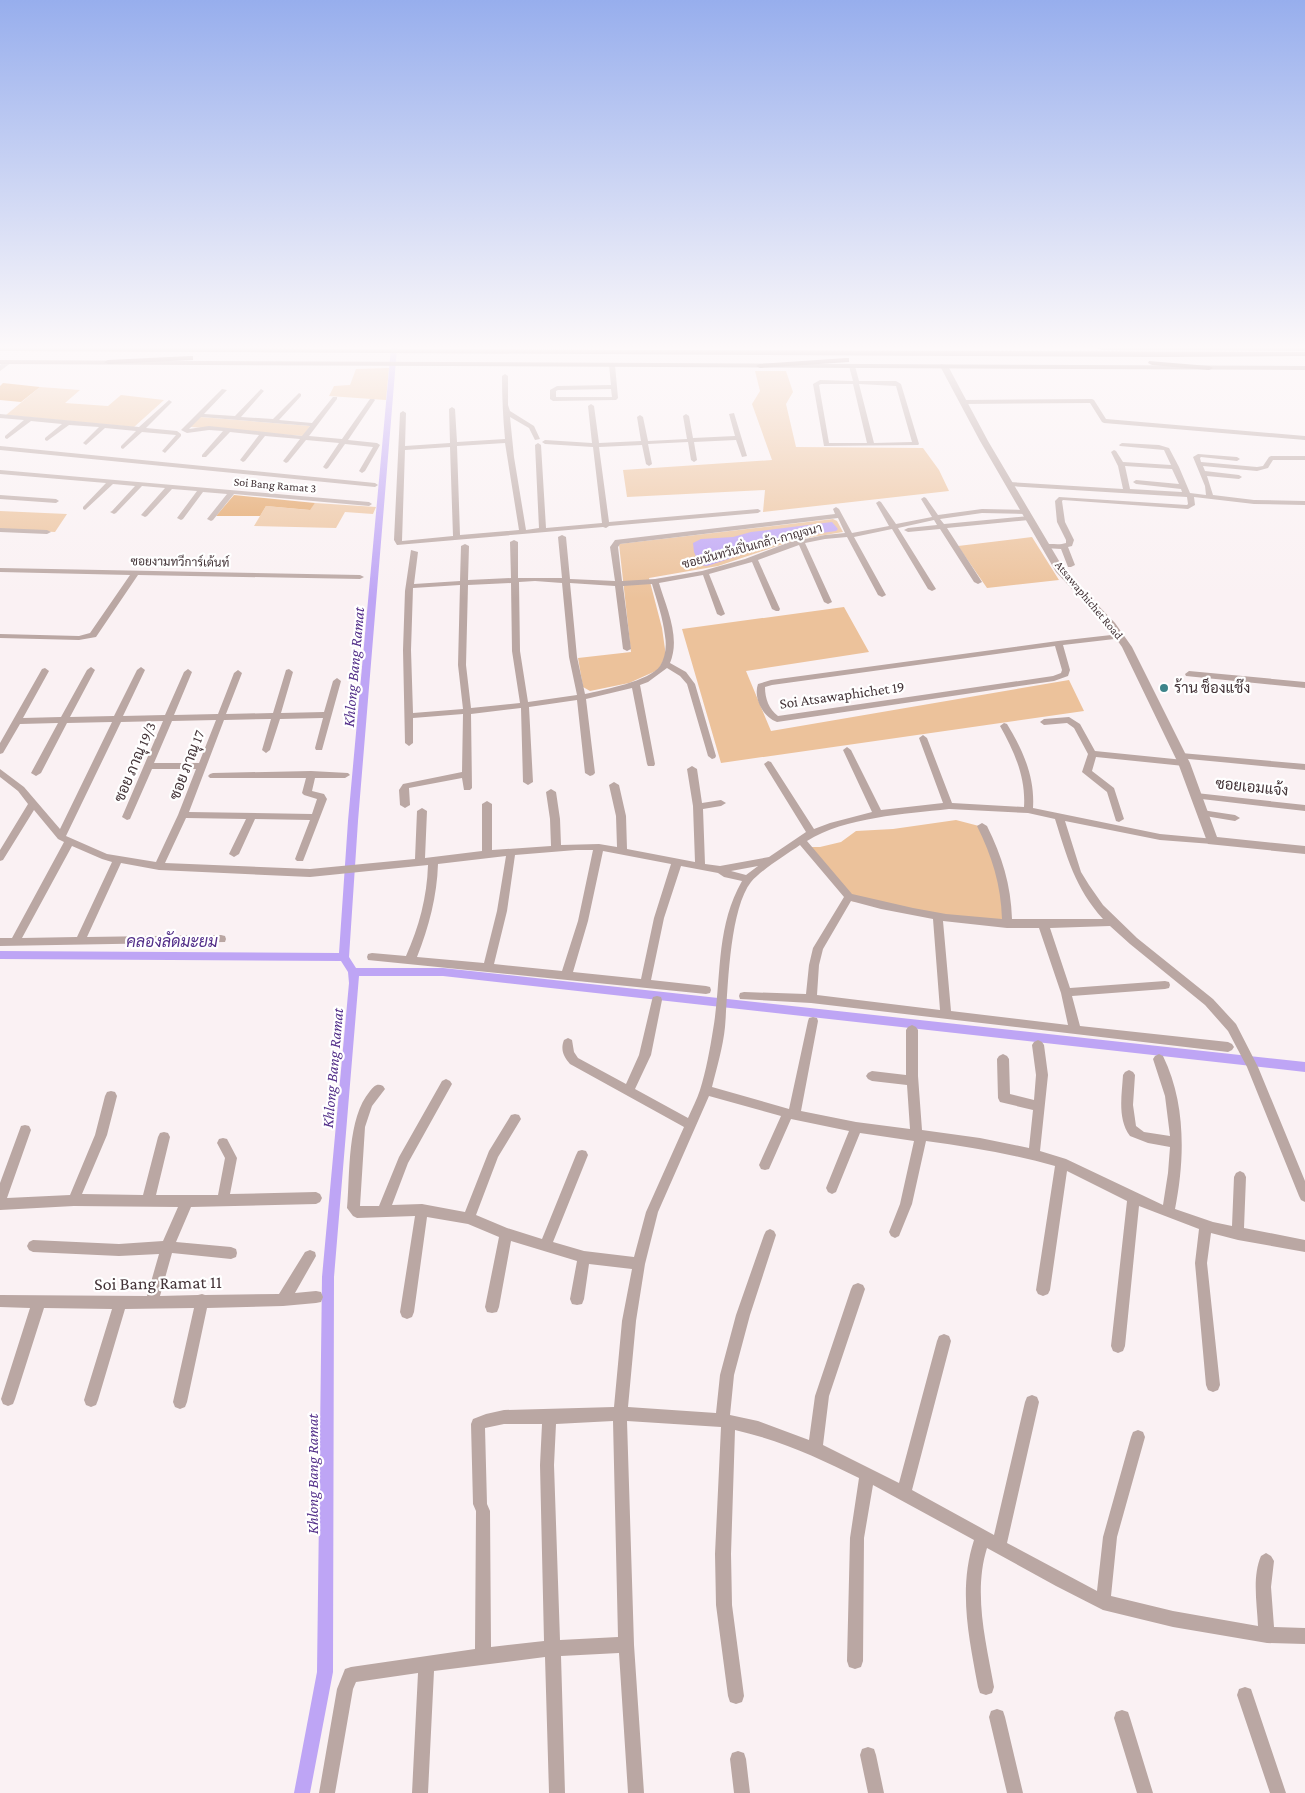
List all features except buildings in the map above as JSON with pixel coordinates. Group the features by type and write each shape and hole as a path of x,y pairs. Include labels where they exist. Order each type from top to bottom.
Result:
{"street":[{"path":"7,437 14,432"},
{"path":"47,440 57,432"},
{"path":"86,443 99,432"},
{"path":"123,447 138,432"},
{"path":"175,432 182,432"},
{"path":"165,451 182,432"},
{"path":"204,456 226,432"},
{"path":"243,432 377,445 362,471"},
{"path":"286,462 310,432"},
{"path":"326,467 351,432"},
{"path":"402,432 398,540 400,543 758,511"},
{"path":"453,432 457,538"},
{"path":"508,432 513,476 520,502 523,532"},
{"path":"534,432 540,442 543,530"},
{"path":"594,432 606,526"},
{"path":"642,432 649,464"},
{"path":"689,432 694,460"},
{"path":"736,432 744,456"},
{"path":"824,432 826,445 910,446 916,444 913,432"},
{"path":"868,432 871,445"},
{"name":"Atsawaphichet Road","path":"980,432 1045,546 1065,577 1120,636 1182,759 1212,841"},
{"path":"1230,432 1305,438"},
{"path":"243,460 264,434"},
{"path":"540,442 596,445 691,442 738,438"},
{"path":"401,448 508,441"},
{"path":"1045,546 1064,546 1069,544 1070,540 1059,514 1058,501 1061,498 1192,506 1166,448 1122,445"},
{"path":"0,448 375,485"},
{"path":"1114,452 1121,464 1127,491"},
{"path":"1210,497 1210,490 1196,457 1200,455 1237,459"},
{"path":"1199,464 1257,469 1266,467 1271,458 1305,458"},
{"path":"1121,464 1176,467"},
{"name":"Soi Bang Ramat 3","path":"0,472 369,504"},
{"path":"1202,473 1239,477"},
{"path":"85,508 111,482"},
{"path":"1136,482 1210,497 1254,502 1305,503"},
{"path":"114,512 140,484"},
{"path":"1009,484 1127,491 1187,492"},
{"path":"1042,486 1048,490 1078,494"},
{"path":"145,515 170,487"},
{"path":"181,518 201,490"},
{"path":"211,519 231,493"},
{"path":"0,497 56,501"},
{"path":"924,499 978,582"},
{"path":"879,503 932,589"},
{"name":"ซอยนันทวันปิ่นเกล้า-กาญจนา","path":"895,529 936,518 982,511 1027,515"},
{"path":"627,649 614,547 618,542 838,513 882,596"},
{"name":"ซอยนันทวันปิ่นเกล้า-กาญจนา","path":"410,586 514,579 619,584 655,581 705,572 754,559 801,542 825,537 895,529 941,527 1027,515"},
{"path":"0,530 47,532"},
{"path":"562,536 573,657 581,697 590,773"},
{"path":"514,542 516,651 524,705 528,782"},
{"path":"801,542 828,602"},
{"path":"465,546 462,665 467,710 467,788"},
{"path":"1064,546 1071,565"},
{"path":"409,743 407,650 410,586 414,552"},
{"path":"754,559 776,609"},
{"name":"ซอยงามทวีการ์เด้นท์","path":"0,570 360,577"},
{"path":"0,636 79,638 92,635 136,572"},
{"path":"705,572 721,614"},
{"path":"409,716 524,705 581,697 635,683 662,670 669,656 670,642 655,581"},
{"name":"Soi Atsawaphichet 19","path":"1058,642 1066,670 1062,676 1054,678 777,719 770,714 761,695 761,686 770,683 1058,642 1120,636"},
{"path":"666,663 683,674 691,684 712,756"},
{"path":"36,773 91,670"},
{"path":"15,941 65,840 117,719 141,670"},
{"path":"0,751 45,671"},
{"name":"ซอย ภาณุ 19/3","path":"127,817 188,672"},
{"path":"266,750 289,672"},
{"name":"ซอย ภาณุ 17","path":"159,866 183,814 238,673"},
{"path":"1189,674 1305,685"},
{"path":"319,748 337,681"},
{"path":"635,683 651,764"},
{"path":"17,721 328,715"},
{"path":"1044,722 1073,721 1092,754 1087,772 1111,790 1119,818"},
{"path":"1004,726 1022,759 1028,777 1030,796 1028,810"},
{"path":"924,738 949,806"},
{"path":"847,750 878,814"},
{"path":"1092,754 1305,767"},
{"path":"768,764 812,833"},
{"path":"149,766 202,766"},
{"path":"692,770 700,822 700,867"},
{"path":"0,772 21,788 65,840 105,857 159,866 310,873 433,862 487,854 556,848 599,847 720,870 771,860"},
{"path":"300,859 322,799 321,796 307,792 311,774"},
{"path":"404,805 404,790 406,786 467,774"},
{"path":"213,776 345,775"},
{"path":"614,785 621,816 622,851"},
{"path":"551,792 556,820 556,848"},
{"name":"ซอยเอมแจ้ง","path":"1196,796 1305,808"},
{"path":"698,807 721,803"},
{"path":"0,858 33,804"},
{"path":"487,804 487,854"},
{"path":"636,1793 626,1645 620,1414 629,1321 639,1264 652,1212 706,1090 719,1029 723,974 732,916 739,895 748,879 771,860 812,833 858,818 878,814 949,806 1028,810 1176,838 1305,850"},
{"path":"420,863 422,811"},
{"path":"1202,813 1235,818"},
{"path":"183,814 315,817"},
{"path":"234,854 252,816"},
{"path":"1059,817 1075,867 1084,888 1111,922 1168,967 1214,1007 1227,1021 1239,1040 1253,1069 1305,1196"},
{"path":"982,826 997,855 1003,876 1007,924"},
{"path":"801,840 849,897 886,908 938,917 1007,924 1044,926 1111,922"},
{"path":"566,976 583,921 599,847"},
{"path":"488,966 502,911 511,852"},
{"path":"81,940 118,860"},
{"path":"410,960 424,927 429,906 433,862"},
{"path":"645,984 659,918 677,862"},
{"path":"720,870 727,874 748,879"},
{"path":"811,999 814,965 818,948 849,897"},
{"path":"938,917 946,1014"},
{"path":"1044,926 1076,1030"},
{"path":"0,942 221,939"},
{"path":"372,956 488,966 706,990"},
{"path":"1066,994 1089,990 1165,984"},
{"path":"744,996 811,999 1228,1047"},
{"path":"629,1090 645,1056 657,1000"},
{"path":"764,1165 791,1114 813,1021"},
{"path":"895,1232 906,1204 919,1136 912,1081 912,1030"},
{"path":"568,1043 568,1053 574,1060 690,1125"},
{"path":"1034,1155 1042,1075 1038,1045"},
{"path":"1003,1059 1004,1098 1040,1107"},
{"path":"1159,1059 1169,1084 1175,1110 1176,1167 1168,1212"},
{"path":"1129,1075 1128,1120 1130,1128 1134,1133 1142,1136 1175,1142"},
{"path":"872,1076 912,1081"},
{"path":"383,1211 403,1161 446,1084"},
{"path":"379,1089 367,1103 359,1126 353,1208 357,1212 422,1210 469,1218 506,1234 584,1257 639,1264"},
{"path":"706,1090 791,1114 856,1127 980,1143 1034,1155 1062,1164 1168,1212 1206,1225 1238,1234 1305,1246"},
{"path":"74,1200 101,1135 111,1096"},
{"path":"469,1218 493,1155 515,1119"},
{"path":"832,1188 856,1127"},
{"path":"0,1200 25,1130"},
{"path":"148,1201 164,1136"},
{"path":"223,1143 231,1158 223,1199"},
{"path":"546,1246 582,1155"},
{"path":"1043,1290 1062,1164"},
{"path":"1238,1234 1240,1177"},
{"path":"1118,1346 1134,1197"},
{"path":"0,1204 74,1200 188,1201 316,1198"},
{"path":"152,1301 167,1247 188,1201"},
{"path":"407,1312 422,1210"},
{"path":"1206,1225 1201,1264 1213,1384"},
{"path":"492,1307 506,1234"},
{"path":"736,1696 724,1605 727,1375 743,1315 770,1235"},
{"path":"33,1246 119,1250 167,1247 231,1253"},
{"path":"283,1300 310,1256"},
{"path":"577,1299 584,1257"},
{"path":"815,1449 822,1396 858,1289"},
{"name":"Soi Bang Ramat 11","path":"0,1301 120,1303 283,1300 316,1296"},
{"path":"180,1402 202,1300"},
{"path":"8,1399 39,1302"},
{"path":"91,1400 120,1303"},
{"path":"904,1493 944,1341"},
{"path":"999,1547 1032,1402"},
{"path":"483,1656 483,1511 480,1504 478,1424 485,1420 502,1417 620,1414 725,1421 758,1428 815,1449 904,1493 982,1538 1103,1602 1173,1619 1267,1635 1305,1636"},
{"path":"550,1416 547,1465 557,1793"},
{"path":"1103,1602 1110,1537 1138,1437"},
{"path":"855,1662 857,1538 867,1475"},
{"path":"982,1538 975,1556 972,1604 986,1686"},
{"path":"1266,1561 1263,1586 1267,1635"},
{"path":"327,1793 345,1689 350,1675 553,1648 626,1645"},
{"path":"420,1793 426,1664"},
{"path":"1245,1694 1278,1793"},
{"path":"997,1717 1015,1793"},
{"path":"1122,1718 1145,1793"},
{"path":"868,1755 876,1793"},
{"path":"738,1759 742,1793"}],"shaded area":[{"path":"249,432 306,432 303,436"},
{"path":"762,432 792,432 796,447 923,448 939,470 949,491 763,512 765,490 627,497 623,470 772,460"},
{"path":"234,495 315,503 310,510 266,506 260,516 216,516"},
{"path":"315,503 376,507 373,514 345,512 336,528 254,526 266,506 309,510"},
{"path":"0,511 67,514 55,532 0,529"},
{"path":"833,519 837,521 843,532 795,540 718,566 649,578 662,628 666,656 658,670 629,683 590,691 583,687 578,658 631,652 619,544"},
{"path":"832,522 838,529 836,531 800,536 707,566 700,565 694,552 693,543 701,539 733,537 751,532"},
{"path":"1032,537 1059,580 987,588 958,546"},
{"path":"844,607 869,652 746,671 771,731 1069,680 1084,711 721,763 682,629"},
{"path":"956,820 979,826 999,876 1004,921 934,914 851,901 811,847 841,842 856,831 893,829"}],"waterway":[{"name":"Khlong Bang Ramat","path":"344,957 353,821 387,432"},
{"name":"คลองลัดมะยม","path":"0,955 344,957"},
{"name":"Khlong Bang Ramat","path":"344,957 353,972"},
{"name":"Khlong Bang Ramat","path":"302,1793 325,1672 328,1277 354,983 353,972"},
{"path":"353,972 443,972 1305,1067"}],"place":[{"name":"ร้าน ช็องแช๊ง","path":"1164,688"}]}
